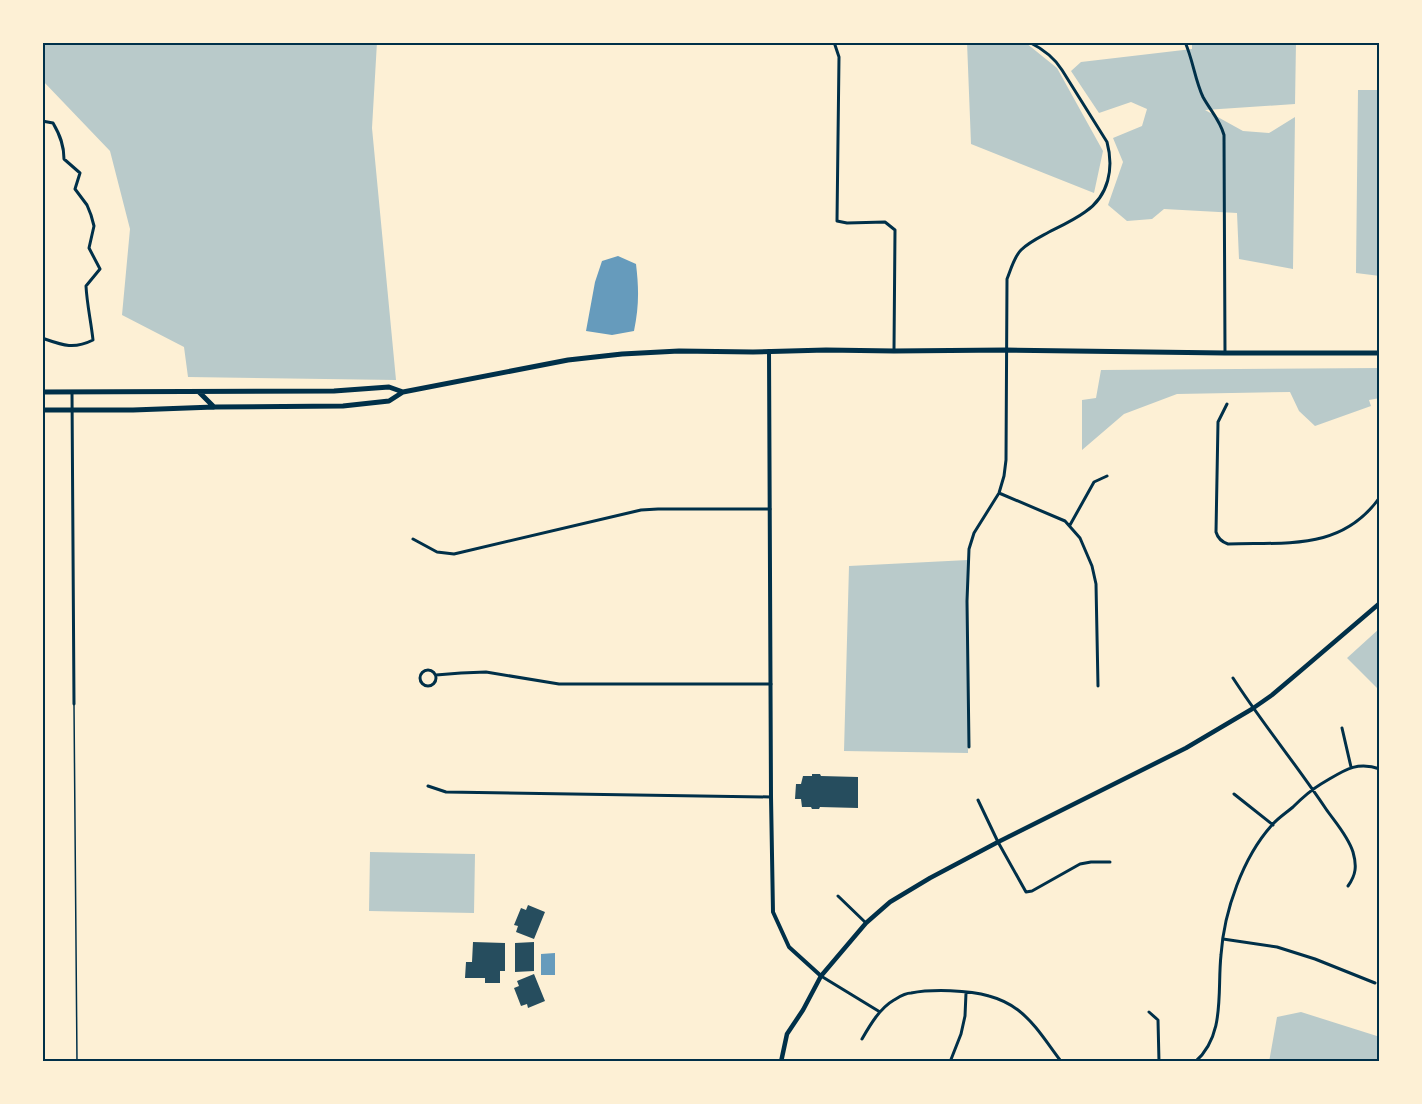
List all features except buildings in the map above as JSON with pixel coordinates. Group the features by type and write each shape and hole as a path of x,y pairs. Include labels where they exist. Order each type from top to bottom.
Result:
{"main road":[{"path":"42,410 343,406 389,401 404,392 568,360 679,351 1380,352"},
{"path":"42,392 334,392 389,387 404,392"},
{"path":"199,392 214,407"},
{"path":"781,1062 787,1034 803,1010 820,976 866,923 890,902 998,842 1186,748 1252,709 1298,674 1380,603"}],"street":[{"path":"834,42 839,57 837,221 885,222 895,230 894,351"},
{"path":"969,747 967,594 969,549 974,533 999,493 1004,476 1007,279 1021,249 1085,212 1093,205 1105,188 1110,166 1107,142 1062,70 1046,52 1029,42"},
{"path":"1185,42 1198,85 1204,99 1219,121 1224,135 1225,353"},
{"path":"42,121 53,123 64,148 64,159 80,173 75,189 87,205 91,215 94,226 89,248 100,269 86,286 93,340 76,346 63,345 42,338"},
{"path":"769,351 773,912 789,947 820,976 880,1012"},
{"path":"72,392 74,704"},
{"path":"1227,404 1218,422 1216,532 1223,542 1228,544 1302,542 1322,538 1341,531 1357,521 1380,497"},
{"path":"1070,525 1094,482 1107,476"},
{"path":"999,493 1065,521 1080,538 1092,566 1096,584 1098,686"},
{"path":"413,539 437,552 454,554 641,510 770,509"},
{"path":"426,670 433,671 436,675 435,683 431,686 423,685 420,680 422,673 426,670"},
{"path":"436,675 486,672 559,684 771,684"},
{"path":"1233,678 1252,709 1313,789 1351,848 1355,872 1348,886"},
{"path":"1342,728 1351,767"},
{"path":"1195,1062 1212,1041 1216,1026 1222,939 1239,881 1253,853 1273,825 1313,789 1351,767 1365,765 1380,769"},
{"path":"428,786 446,792 771,797"},
{"path":"1234,794 1273,825"},
{"path":"978,800 1026,892 1032,891 1080,864 1110,862"},
{"path":"838,896 866,923"},
{"path":"1222,939 1277,947 1375,982"},
{"path":"862,1039 880,1012 892,1001 908,993 935,991 966,993 992,996 1016,1009 1030,1020 1060,1061"},
{"path":"950,1062 961,1034 966,993"},
{"path":"1149,1012 1158,1020 1159,1062"}],"lane":[{"path":"74,704 77,1062"}],"shaded area":[{"path":"42,42 377,42 372,128 396,380 188,377 184,347 122,315 130,229 110,151 42,80"},
{"path":"967,42 1026,43 1057,68 1103,151 1094,193 971,144"},
{"path":"1192,42 1296,42 1295,104 1205,110 1243,131 1269,133 1295,117 1293,269 1239,259 1237,213 1164,209 1152,219 1127,221 1108,205 1123,162 1113,138 1142,126 1147,109 1131,102 1099,113 1071,71 1081,62 1192,49"},
{"path":"1358,90 1380,90 1380,276 1356,273"},
{"path":"1380,368 1380,398 1369,400 1371,406 1315,426 1299,411 1290,392 1177,394 1124,414 1082,450 1082,400 1096,398 1101,370"},
{"path":"968,560 968,753 844,751 849,566"},
{"path":"1380,628 1380,691 1347,658"},
{"path":"370,852 475,854 474,913 369,911"},
{"path":"1301,1012 1380,1037 1380,1062 1269,1062 1277,1017"}],"water":[{"path":"618,256 636,264 638,298 634,331 612,335 586,331 595,282 602,261"},
{"path":"555,953 555,975 541,975 541,954"}]}
